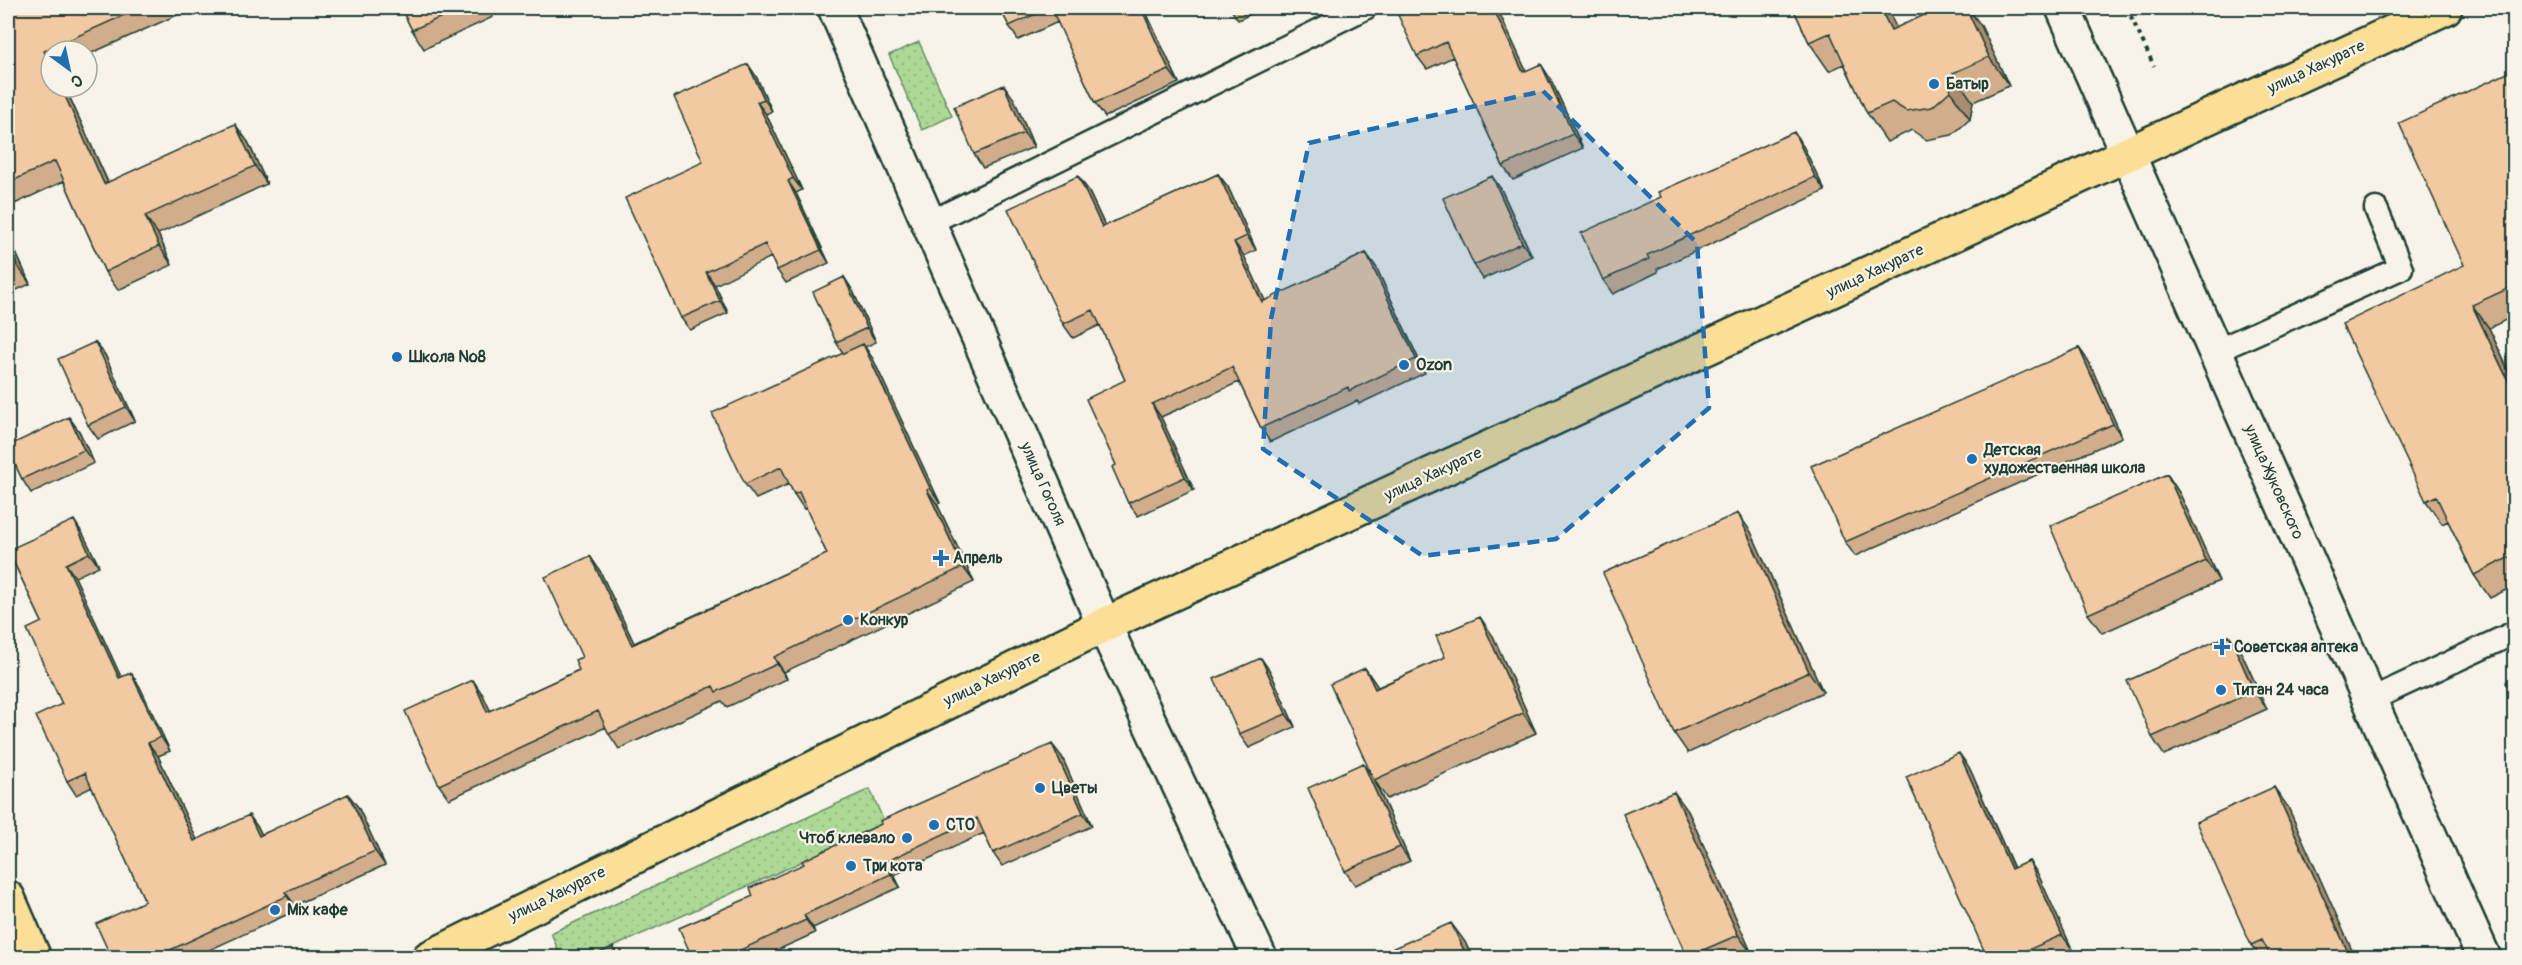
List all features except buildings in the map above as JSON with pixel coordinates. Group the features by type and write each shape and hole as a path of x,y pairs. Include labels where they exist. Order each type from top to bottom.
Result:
{"main road":[{"name":"улица Хакурате","path":"429,957 1104,625 2445,8"},
{"path":"8,898 34,957"}],"street":[{"name":"улица Гоголя","path":"835,8 1104,625 1260,957"},
{"name":"улица Жуковского","path":"2063,8 2484,957"}],"lane":[{"path":"929,223 1365,8"},
{"path":"2216,351 2401,268 2376,209"},
{"path":"2370,700 2514,633"}],"path":[{"path":"2127,8 2154,66"}],"highlighted area":[{"path":"1543,91 1697,243 1709,408 1556,539 1423,556 1263,449 1271,319 1309,143"}],"green space":[{"path":"919,42 952,116 922,130 889,55"},
{"path":"870,789 885,824 591,957 561,957 551,933"}],"place":[{"name":"Батыр","path":"1934,84"},
{"name":"Школа №8","path":"397,357"},
{"name":"Ozon","path":"1404,365"},
{"name":"Детская художественная школа","path":"1972,459"},
{"name":"Апрель","path":"941,558"},
{"name":"Конкур","path":"848,620"},
{"name":"Советская аптека","path":"2222,647"},
{"name":"Титан 24 часа","path":"2221,690"},
{"name":"Цветы","path":"1040,788"},
{"name":"СТО","path":"934,825"},
{"name":"Чтоб клевало","path":"907,838"},
{"name":"Три кота","path":"851,866"},
{"name":"Mix кафе","path":"275,910"}]}
